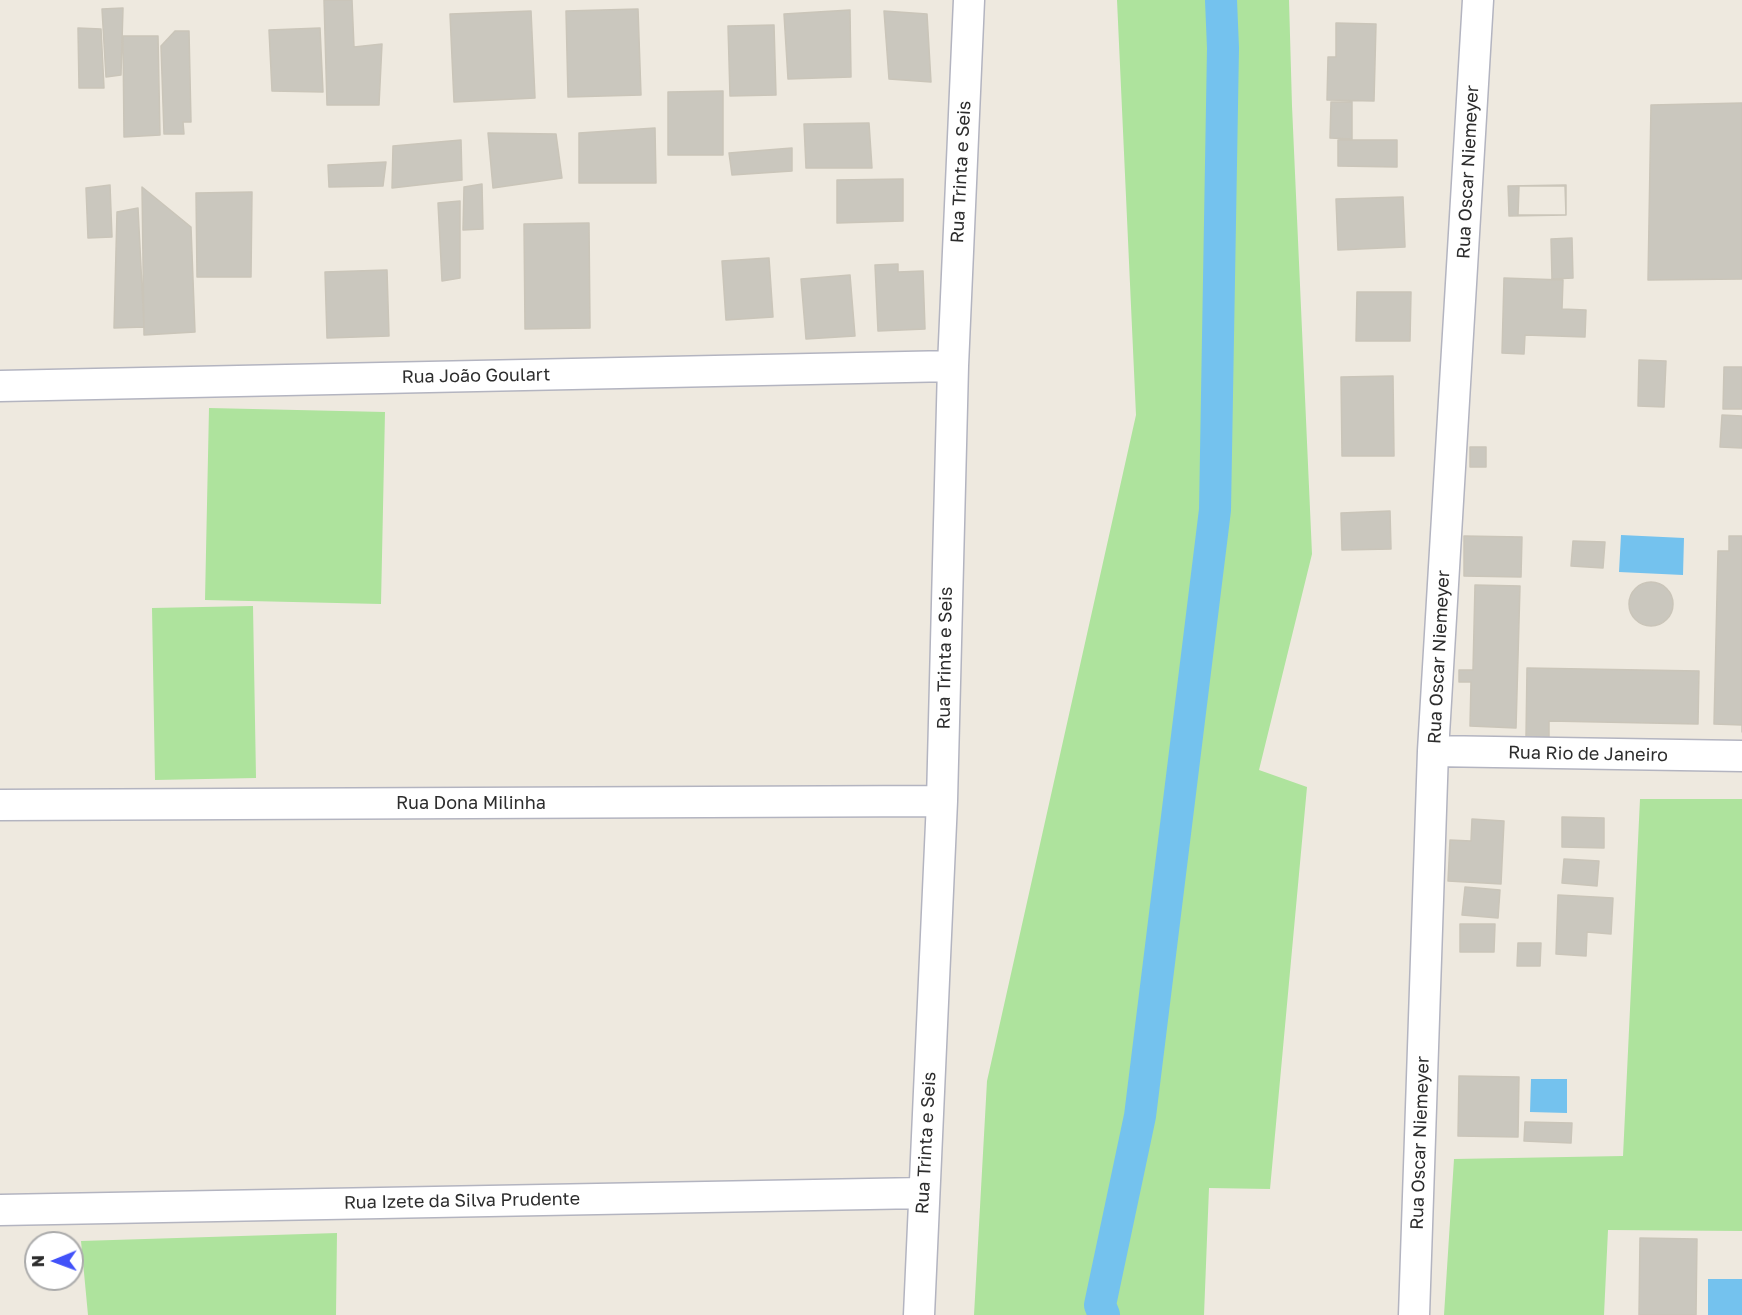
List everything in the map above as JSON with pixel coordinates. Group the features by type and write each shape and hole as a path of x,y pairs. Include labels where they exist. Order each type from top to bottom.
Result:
{"street":[{"name":"Rua Trinta e Seis","path":"919,1315 942,801 953,366 969,0"},
{"name":"Rua Oscar Niemeyer","path":"1414,1315 1433,752 1478,0"},
{"name":"Rua João Goulart","path":"0,386 953,366"},
{"name":"Rua Rio de Janeiro","path":"1433,752 1742,756"},
{"name":"Rua Dona Milinha","path":"0,805 942,801"},
{"name":"Rua Izete da Silva Prudente","path":"0,1210 923,1192"}],"green space":[{"path":"1117,0 1289,0 1312,554 1259,770 1307,787 1270,1189 1209,1188 1204,1315 974,1315 987,1081 1136,415"},
{"path":"209,408 385,412 381,604 205,600"},
{"path":"253,606 256,778 155,780 152,608"},
{"path":"1640,799 1742,799 1742,1231 1608,1230 1604,1315 1444,1315 1454,1159 1623,1156"},
{"path":"337,1233 336,1315 88,1315 84,1241"}],"water":[{"path":"1621,535 1684,538 1683,575 1619,572"},
{"path":"1531,1079 1567,1079 1567,1113 1530,1112"},
{"path":"1708,1279 1742,1279 1742,1315 1708,1315"}],"building":[{"path":"324,0 352,0 354,47 382,44 379,105 327,105"},
{"path":"123,8 121,75 106,77 102,9"},
{"path":"638,9 641,95 568,97 566,11"},
{"path":"850,10 851,77 788,79 784,14"},
{"path":"531,11 535,98 454,102 450,14"},
{"path":"884,11 927,14 931,82 889,79"},
{"path":"1336,23 1376,24 1374,101 1327,100 1328,57 1336,57"},
{"path":"774,25 776,95 730,96 728,26"},
{"path":"78,28 101,29 104,88 79,88"},
{"path":"320,28 323,92 272,91 269,30"},
{"path":"175,31 189,31 191,122 183,122 184,134 164,134 161,46"},
{"path":"123,36 158,36 160,135 124,137"},
{"path":"723,91 723,155 668,155 668,92"},
{"path":"1331,102 1352,102 1352,139 1330,138"},
{"path":"1742,103 1742,279 1648,280 1651,105"},
{"path":"869,123 872,168 806,168 804,124"},
{"path":"655,128 656,183 579,183 579,133"},
{"path":"488,133 556,134 562,178 493,188"},
{"path":"461,140 462,180 392,188 393,146"},
{"path":"1338,140 1397,140 1397,167 1338,166"},
{"path":"792,148 792,171 732,175 729,153"},
{"path":"386,162 383,186 329,187 328,165"},
{"path":"903,179 903,221 837,223 837,180"},
{"path":"482,184 483,229 463,230 464,187"},
{"path":"110,185 112,237 88,238 86,188"},
{"path":"1566,185 1566,215 1509,216 1508,186"},
{"path":"1519,186 1565,186 1566,215 1518,215"},
{"path":"142,187 191,227 195,332 144,335"},
{"path":"252,192 251,277 197,277 196,193"},
{"path":"1403,197 1405,247 1338,250 1336,199"},
{"path":"460,201 460,278 442,281 438,203"},
{"path":"138,208 144,327 114,328 117,212"},
{"path":"589,223 590,328 525,329 524,224"},
{"path":"1572,238 1573,278 1552,279 1551,239"},
{"path":"769,258 773,317 726,320 722,261"},
{"path":"898,264 898,272 923,271 925,329 878,331 875,265"},
{"path":"387,270 389,336 327,338 325,272"},
{"path":"850,275 855,336 806,339 801,279"},
{"path":"1504,278 1563,280 1562,309 1586,310 1585,337 1525,335 1524,354 1502,353"},
{"path":"1357,292 1411,292 1410,341 1356,341"},
{"path":"1639,360 1666,361 1664,407 1638,406"},
{"path":"1724,367 1742,367 1742,409 1723,409"},
{"path":"1393,376 1394,456 1342,456 1341,377"},
{"path":"1722,415 1742,416 1742,448 1720,447"},
{"path":"1470,447 1486,447 1486,467 1470,467"},
{"path":"1390,511 1391,549 1342,550 1341,513"},
{"path":"1464,536 1522,537 1521,577 1464,576"},
{"path":"1729,536 1742,536 1742,725 1714,724 1718,551 1729,551"},
{"path":"1573,541 1605,542 1603,568 1571,566"},
{"path":"1651,582 1667,588 1673,604 1667,620 1651,626 1635,620 1629,604 1635,588"},
{"path":"1475,585 1520,586 1516,728 1470,726 1471,682 1459,682 1459,670 1473,670"},
{"path":"1527,668 1699,671 1698,724 1549,721 1549,737 1526,737"},
{"path":"1562,817 1604,818 1604,848 1562,847"},
{"path":"1472,819 1504,821 1501,884 1448,881 1450,840 1471,841"},
{"path":"1564,859 1599,861 1597,886 1562,883"},
{"path":"1465,887 1500,890 1498,918 1462,915"},
{"path":"1558,895 1613,898 1611,934 1587,932 1586,956 1556,954"},
{"path":"1460,924 1495,924 1494,952 1460,952"},
{"path":"1518,943 1541,943 1540,966 1517,966"},
{"path":"1459,1076 1519,1077 1518,1137 1458,1136"},
{"path":"1525,1122 1572,1123 1571,1143 1524,1141"},
{"path":"1640,1238 1697,1239 1696,1315 1639,1315"}],"waterway":[{"path":"1104,1315 1100,1305 1140,1116 1215,510 1223,48 1221,0"}]}
